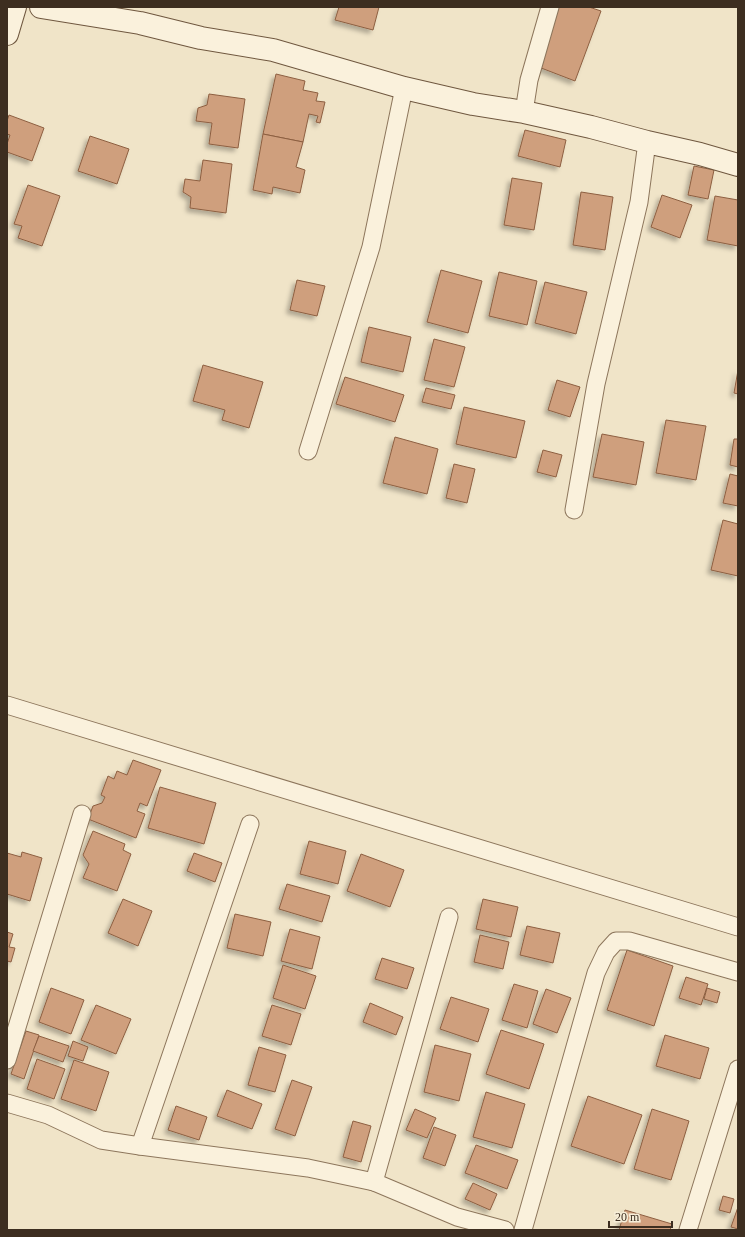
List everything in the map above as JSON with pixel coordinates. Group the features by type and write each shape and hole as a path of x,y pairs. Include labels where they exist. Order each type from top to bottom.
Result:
{"main road":[{"path":"7,34 15,7"},
{"path":"41,7 140,23 201,38 273,50 404,88 473,104 524,112 591,127 738,165"}],"street":[{"path":"524,112 529,80 550,7"},
{"path":"308,451 371,247 404,88"},
{"path":"574,510 596,384 639,202 647,142"},
{"path":"7,705 738,927"},
{"path":"7,1060 82,814"},
{"path":"140,1146 250,824"},
{"path":"374,1182 449,917"},
{"path":"523,1230 596,973 606,952 616,941 629,941 738,972"},
{"path":"688,1230 738,1070"},
{"path":"7,1103 48,1115 101,1140 308,1168 374,1182 457,1217 505,1230"}],"building":[{"path":"339,7 379,7 373,30 335,20"},
{"path":"559,7 589,7 601,11 575,81 536,66"},
{"path":"276,74 305,81 303,90 318,93 316,101 325,102 320,123 316,122 318,116 309,114 303,142 263,134"},
{"path":"209,94 245,99 238,148 209,144 212,123 196,121 198,108 207,105"},
{"path":"9,115 44,128 32,161 7,152 7,144 10,135 7,134 7,121"},
{"path":"525,130 566,140 560,167 518,156"},
{"path":"263,134 303,142 296,167 305,170 300,193 273,187 272,194 253,190"},
{"path":"90,136 129,149 117,184 78,171"},
{"path":"203,160 232,164 226,213 190,208 191,197 183,192 185,179 200,181"},
{"path":"694,166 714,170 708,199 688,195"},
{"path":"512,178 542,183 534,230 504,225"},
{"path":"28,185 60,196 42,246 18,238 22,226 14,224"},
{"path":"581,192 613,197 605,250 573,245"},
{"path":"662,195 692,205 680,238 651,227"},
{"path":"715,196 738,200 738,246 707,240"},
{"path":"441,270 482,281 468,333 427,322"},
{"path":"499,272 537,281 527,325 489,316"},
{"path":"297,280 325,286 317,316 290,310"},
{"path":"545,282 587,292 576,334 535,323"},
{"path":"369,327 411,337 403,372 361,362"},
{"path":"434,339 465,347 454,387 424,380"},
{"path":"203,365 263,382 249,428 222,420 225,410 193,401"},
{"path":"738,370 738,394 734,393"},
{"path":"345,377 404,395 395,422 336,404"},
{"path":"557,380 580,387 570,417 548,410"},
{"path":"426,388 455,395 451,409 422,402"},
{"path":"464,407 525,421 516,458 456,444"},
{"path":"666,420 706,426 696,480 656,473"},
{"path":"602,434 644,442 636,485 593,477"},
{"path":"395,437 438,449 427,494 383,483"},
{"path":"734,439 738,439 738,467 730,465"},
{"path":"543,450 562,455 556,477 537,472"},
{"path":"454,464 475,469 467,503 446,498"},
{"path":"730,474 738,476 738,506 723,503"},
{"path":"723,520 738,524 738,576 711,570"},
{"path":"133,760 161,770 147,806 140,803 137,811 145,814 136,838 88,819 93,806 102,803 105,797 101,795 108,776 114,779 117,771 127,775"},
{"path":"160,787 216,803 204,844 148,828"},
{"path":"93,831 125,844 123,850 131,854 117,891 83,878 89,864 83,855"},
{"path":"309,841 346,851 338,884 300,874"},
{"path":"22,852 42,858 30,901 7,894 7,853 21,857"},
{"path":"194,853 222,863 215,882 187,871"},
{"path":"361,854 404,870 390,907 347,891"},
{"path":"287,884 330,896 322,922 279,909"},
{"path":"123,899 152,911 138,946 108,933"},
{"path":"483,899 518,907 511,937 476,929"},
{"path":"235,914 271,922 263,956 227,948"},
{"path":"527,926 560,933 553,963 520,955"},
{"path":"290,929 320,937 312,969 281,961"},
{"path":"7,932 13,934 9,947 15,948 11,962 7,961"},
{"path":"480,935 509,942 503,969 474,962"},
{"path":"627,950 673,966 654,1026 607,1010"},
{"path":"382,958 414,968 407,989 375,979"},
{"path":"283,965 316,976 305,1009 273,998"},
{"path":"686,977 708,984 701,1005 679,998"},
{"path":"514,984 538,991 527,1028 502,1020"},
{"path":"51,988 84,1000 71,1034 39,1022"},
{"path":"707,988 720,992 717,1003 704,999"},
{"path":"546,989 571,998 557,1033 533,1024"},
{"path":"451,997 489,1009 478,1042 440,1029"},
{"path":"370,1003 403,1017 396,1035 363,1022"},
{"path":"96,1005 131,1019 116,1054 81,1040"},
{"path":"272,1005 301,1014 291,1045 262,1036"},
{"path":"501,1030 544,1044 529,1089 486,1074"},
{"path":"26,1031 39,1035 24,1079 11,1074"},
{"path":"665,1035 709,1048 700,1079 656,1066"},
{"path":"39,1036 69,1046 63,1062 33,1051"},
{"path":"73,1041 88,1047 83,1061 68,1056"},
{"path":"435,1045 471,1054 459,1101 424,1092"},
{"path":"259,1047 286,1055 275,1092 248,1085"},
{"path":"37,1059 65,1069 54,1099 27,1089"},
{"path":"74,1060 109,1072 96,1111 61,1099"},
{"path":"292,1080 312,1087 295,1136 275,1129"},
{"path":"227,1090 262,1104 252,1129 217,1116"},
{"path":"486,1092 525,1104 512,1148 473,1137"},
{"path":"588,1096 642,1115 624,1164 571,1146"},
{"path":"176,1106 207,1117 199,1140 168,1130"},
{"path":"415,1109 436,1118 427,1138 406,1130"},
{"path":"652,1109 689,1121 671,1180 634,1169"},
{"path":"353,1121 371,1126 361,1162 343,1157"},
{"path":"434,1127 456,1135 445,1166 423,1158"},
{"path":"476,1145 518,1160 507,1189 465,1173"},
{"path":"473,1183 497,1194 490,1210 465,1199"},
{"path":"723,1196 734,1199 730,1213 719,1210"},
{"path":"738,1207 738,1229 731,1227"},
{"path":"625,1210 672,1224 670,1230 619,1230"}]}
